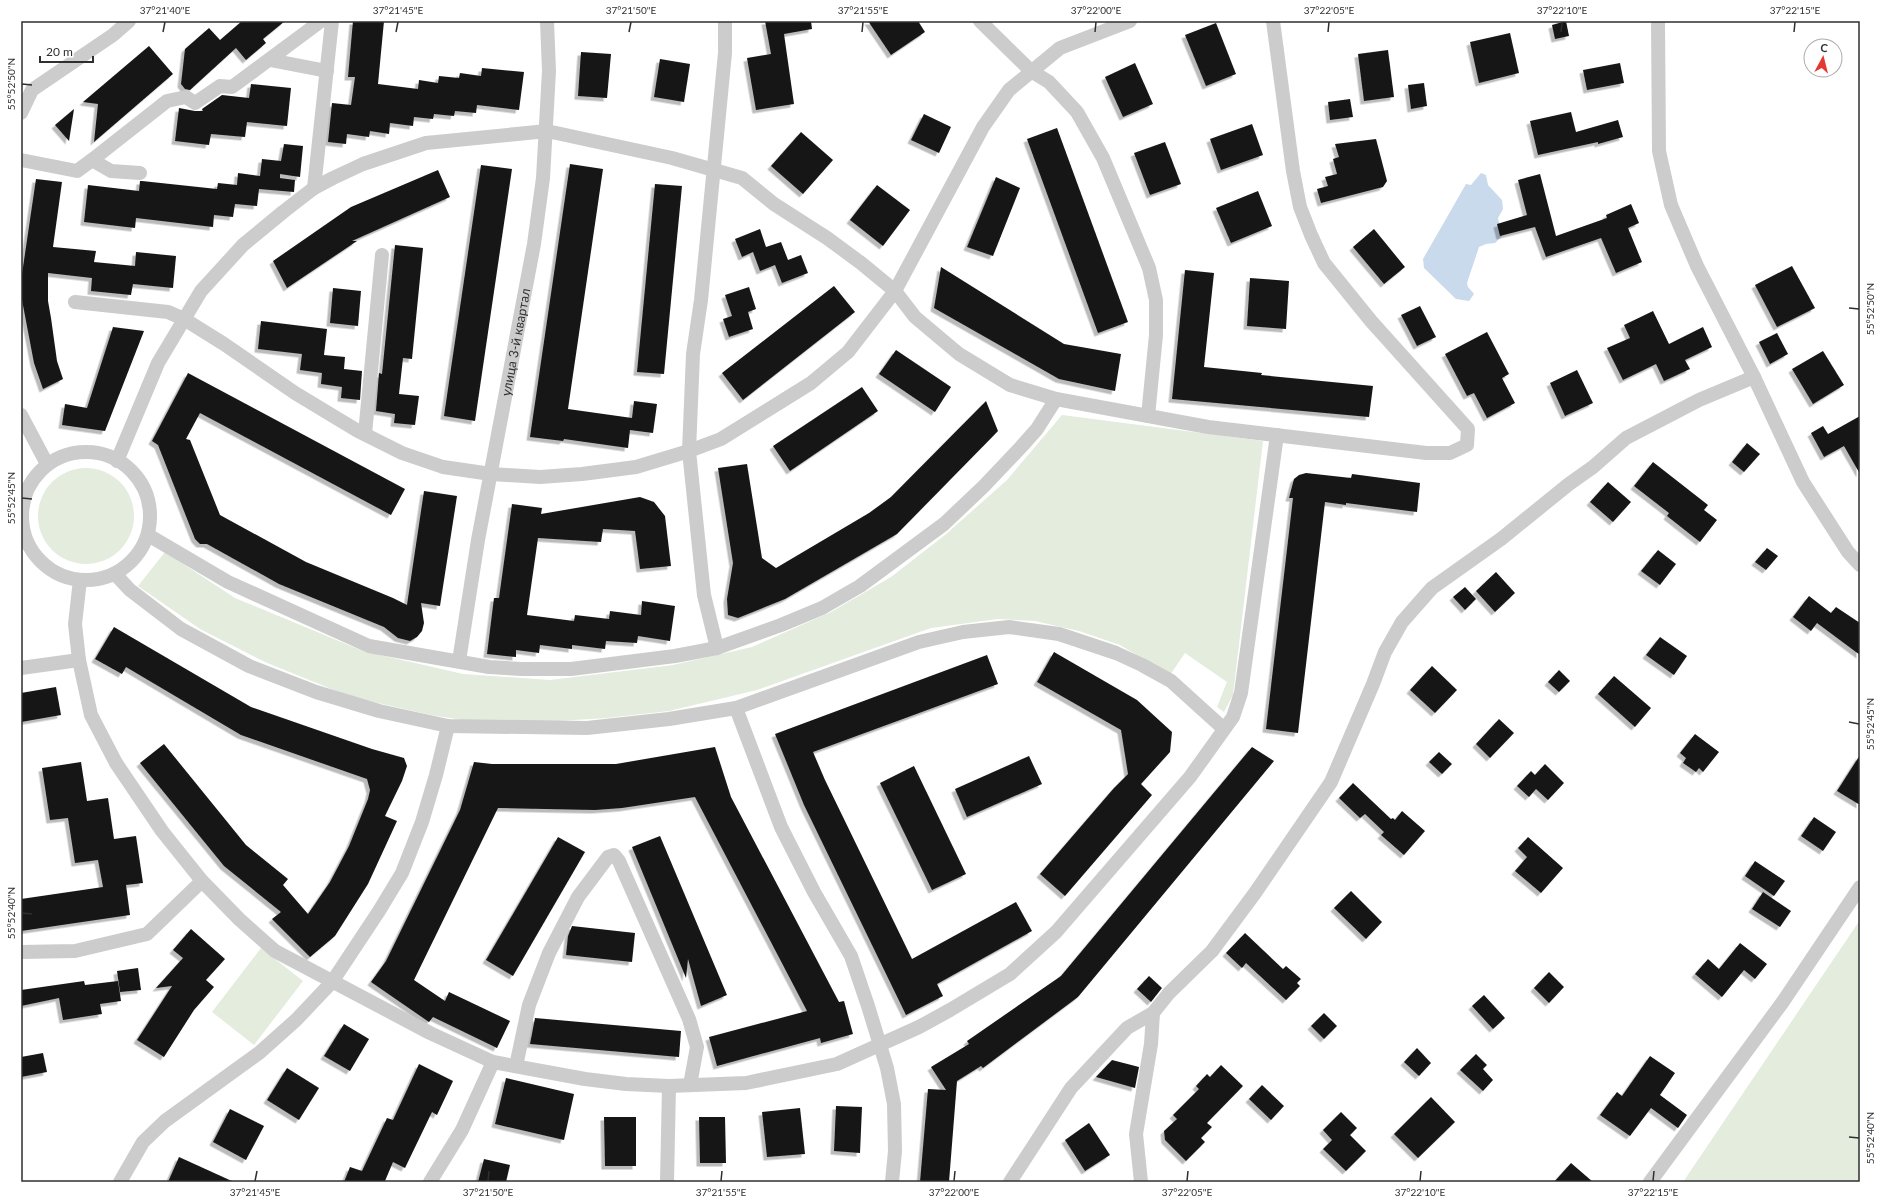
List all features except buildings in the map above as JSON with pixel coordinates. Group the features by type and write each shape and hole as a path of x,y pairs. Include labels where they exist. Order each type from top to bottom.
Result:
{"street":[{"path":"21,113 32,90 113,35 129,21"},
{"path":"21,160 77,171 167,101 186,97 195,103 220,86 232,87 270,60 320,21"},
{"path":"314,188 332,21"},
{"name":"улица 3-й квартал","path":"460,661 478,540 534,244 543,178 547,131 549,71 548,21"},
{"path":"717,648 704,595 689,451 693,354 701,300 725,53 725,21"},
{"path":"980,21 1031,71 1049,82 1077,112 1103,158 1148,268 1156,300 1156,335 1148,416"},
{"path":"75,302 168,312 184,319 224,344 295,393 365,434 402,452 443,466 491,474 540,477 582,474 636,467 689,451 721,439 811,383 848,352 895,291 983,127 1009,90 1060,48 1130,21"},
{"path":"117,461 158,363 201,291 243,245 314,188 363,164 426,143 547,131 625,147 742,178 774,204 833,242 895,291 915,317 959,354 1010,385 1056,399 1124,413 1208,427 1398,451 1450,453 1467,445 1468,429 1371,320 1324,263 1317,249 1300,207 1273,21"},
{"path":"1658,21 1659,151 1671,205 1697,266 1754,377 1803,482 1848,552 1860,565"},
{"path":"270,60 327,71"},
{"path":"92,160 111,171 140,173"},
{"path":"365,434 382,255"},
{"path":"1010,1182 1071,1088 1127,1028 1153,1012 1169,993 1212,950 1255,893 1332,782 1385,652 1402,622 1432,588 1501,538 1569,484 1593,468 1626,438 1699,400 1754,377"},
{"path":"148,535 228,582 370,646 489,667 522,670 571,669 667,657 717,648 781,625 822,608 860,586 944,524 984,486 1037,429 1056,399"},
{"path":"21,416 47,464"},
{"path":"80,580 75,624 79,660 92,715 116,763 162,831 202,880 239,919 275,951 430,1033 493,1062 585,1079 626,1084 669,1086 746,1083 787,1076 837,1064 950,1010 1010,974 1056,932 1190,777 1233,717 1242,693 1277,435"},
{"path":"92,451 117,461 134,472 150,500 151,524 145,544 127,567 114,574 99,579 80,580 59,576 42,564 26,542 22,525 21,511 24,488 47,464 68,454 92,451"},
{"path":"114,574 130,590 180,629 249,666 316,692 379,711 448,726 586,728 662,720 736,708 919,642 963,632 1009,627 1059,634 1116,653 1142,665 1171,682 1224,729"},
{"path":"21,668 79,660"},
{"path":"736,708 781,827 814,892 851,956 887,1068 894,1104 895,1151 892,1182"},
{"path":"120,1182 143,1142 165,1121 259,1053 296,1020 332,982 402,873 422,822 436,775 448,726"},
{"path":"516,1066 529,1004 549,953 578,897 608,857 614,855 619,861 689,1018 697,1047 690,1085"},
{"path":"21,952 76,951 147,934 202,880"},
{"path":"1650,1182 1782,1003 1860,887"},
{"path":"1141,1182 1136,1134 1151,1044 1153,1012"},
{"path":"430,1182 462,1130 480,1094 493,1062"},
{"path":"667,1182 669,1086"}],"green space":[{"path":"1062,415 1263,441 1233,695 1224,712 1217,707 1227,682 1185,653 1170,675 1120,645 1079,631 1035,621 998,619 931,628 757,690 669,711 607,718 558,721 469,721 431,715 351,697 265,662 200,629 138,586 165,552 235,598 363,651 463,674 550,680 673,665 752,647 831,612 891,577 945,535 1007,480"},
{"path":"86,468 105,471 120,482 131,497 134,516 131,535 120,550 105,561 86,564 67,561 52,550 41,535 38,516 41,497 52,482 67,471"},
{"path":"1860,920 1860,1182 1683,1182"},
{"path":"261,948 303,981 254,1045 212,1012"}],"water":[{"path":"1481,173 1486,175 1488,185 1502,200 1503,209 1498,218 1502,236 1495,243 1486,244 1479,247 1467,283 1468,287 1474,294 1469,301 1456,299 1424,268 1423,259 1466,184 1471,185"}]}
